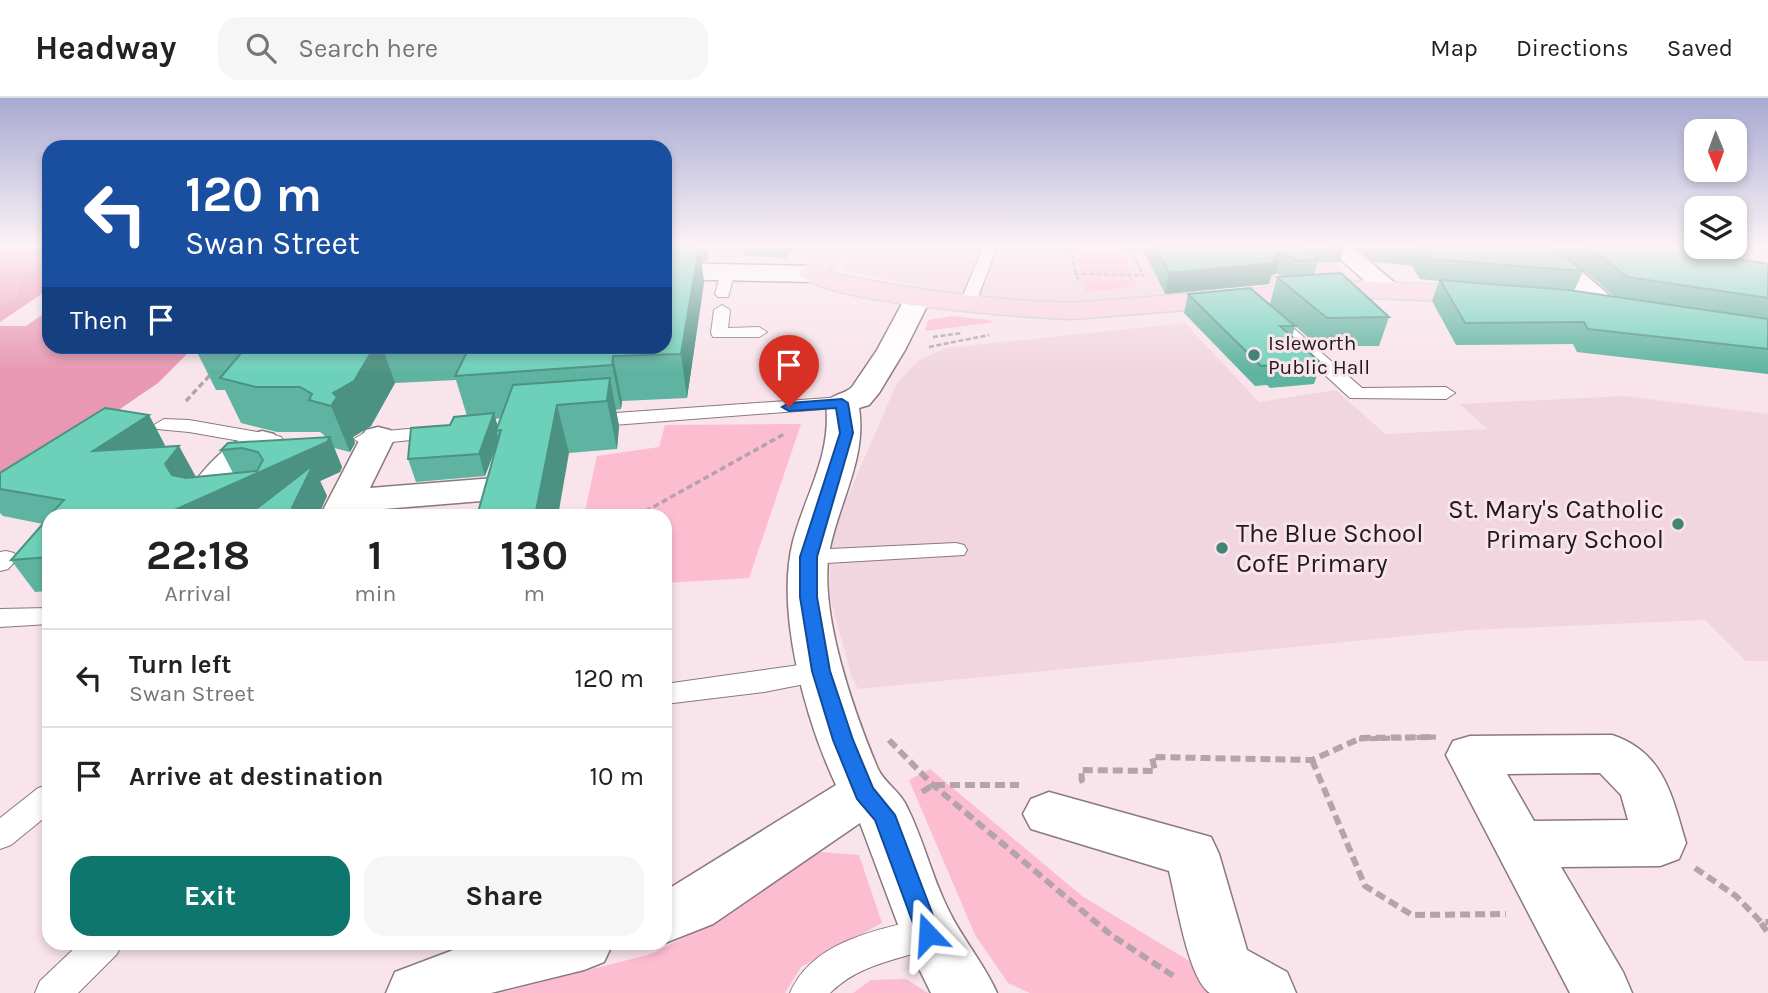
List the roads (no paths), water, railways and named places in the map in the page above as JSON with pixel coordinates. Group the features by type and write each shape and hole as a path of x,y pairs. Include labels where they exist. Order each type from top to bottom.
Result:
{"main road":[{"path":"870,289 967,305 1031,310 1092,309 1248,297 1278,289"},
{"path":"1377,289 1520,298"},
{"path":"1559,302 1623,309"}],"street":[{"path":"715,289 724,292 740,289"},
{"path":"1595,289 1623,309"},
{"path":"918,298 863,393 858,398 842,403 847,433 808,557 808,597 821,671 843,740 874,804 928,934 949,971 967,993"},
{"path":"342,508 371,438"},
{"path":"257,492 203,495 225,465 262,441"},
{"path":"342,508 495,486"},
{"path":"1521,844 1660,843 1644,785 1612,754 1470,755 1602,993"},
{"path":"1046,799 1192,854 1223,968 1266,993"},
{"path":"672,914 693,906 874,804"},
{"path":"416,993 488,954 523,950"}],"lane":[{"path":"967,305 973,289"},
{"path":"724,292 719,333 759,332"},
{"path":"1248,297 1357,394 1447,393"},
{"path":"569,422 842,403"},
{"path":"164,425 189,426 262,441 296,441"},
{"path":"371,438 461,430"},
{"path":"808,557 956,550"},
{"path":"0,618 42,616"},
{"path":"672,693 765,682 821,671"},
{"path":"0,836 42,803"},
{"path":"808,993 813,985 842,962 899,941 928,934"},
{"path":"53,993 98,950"}],"place":[{"name":"Isleworth Public Hall","path":"1254,355"},
{"name":"St. Mary's Catholic Primary School","path":"1678,524"},
{"name":"The Blue School CofE Primary","path":"1222,548"}]}
